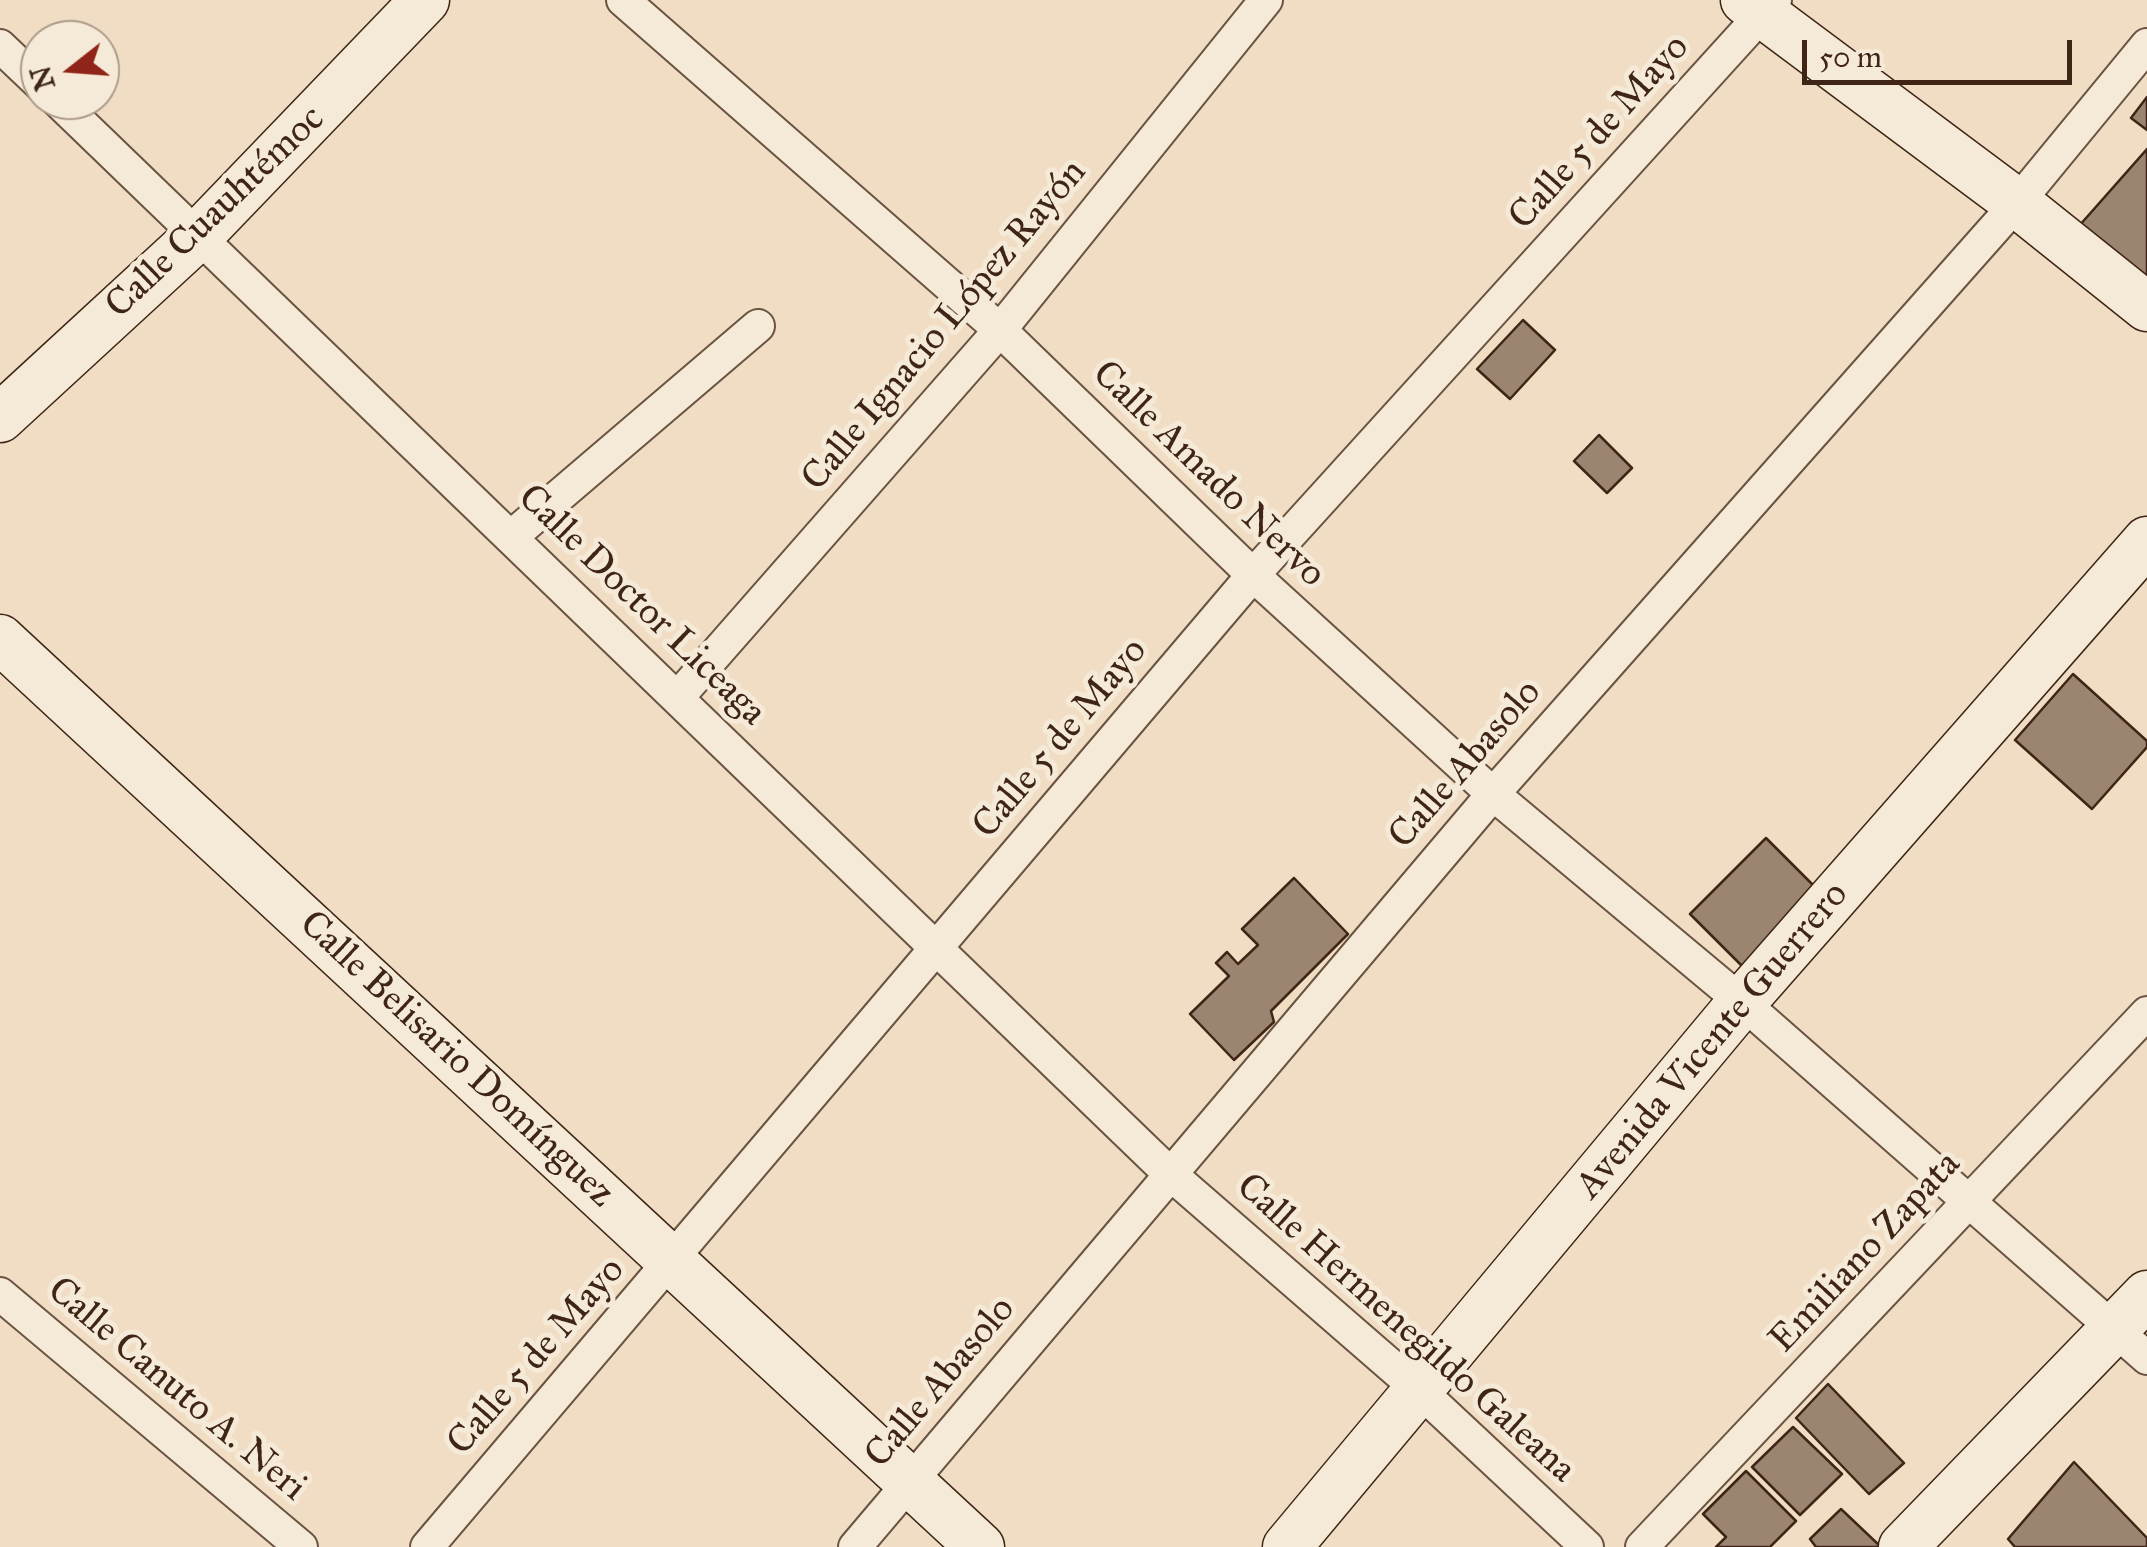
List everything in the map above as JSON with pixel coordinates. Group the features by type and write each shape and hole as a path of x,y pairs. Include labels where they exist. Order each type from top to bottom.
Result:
{"street":[{"name":"Calle Cuauhtémoc","path":"0,418 200,234 426,0"},
{"name":"Calle Amado Nervo","path":"623,0 1000,330 1253,575 1492,794 1742,1002 1968,1202 2130,1310 2147,1358"},
{"name":"Calle Ignacio López Rayón","path":"678,697 1000,330 1266,0"},
{"path":"1761,4 2147,307"},
{"name":"Calle 5 de Mayo","path":"426,1547 1253,575 1761,4"},
{"name":"Calle Abasolo","path":"855,1547 1168,1172 1492,794 2016,202 2147,44"},
{"path":"0,46 20,65"},
{"name":"Calle Doctor Liceaga","path":"79,120 1168,1172"},
{"path":"512,538 758,326"},
{"name":"Avenida Vicente Guerrero","path":"1287,1547 1742,1002 2147,541"},
{"name":"Calle Belisario Domínguez","path":"0,639 980,1547"},
{"name":"Emiliano Zapata","path":"1642,1547 2147,1013"},
{"name":"Calle Hermenegildo Galeana","path":"1168,1172 1419,1390 1587,1547"},
{"name":"Calle Canuto A. Neri","path":"0,1294 301,1547"},
{"path":"1903,1547 2130,1310"}],"building":[{"path":"2147,97 2147,130 2131,118"},
{"path":"2147,149 2147,280 2079,226"},
{"path":"1523,320 1555,350 1510,399 1477,369"},
{"path":"1599,435 1632,468 1607,493 1574,461"},
{"path":"2073,674 2147,741 2147,747 2092,809 2015,740"},
{"path":"1766,838 1819,891 1743,967 1690,914"},
{"path":"1294,878 1348,934 1271,1011 1274,1022 1234,1060 1190,1014 1229,976 1216,963 1227,952 1238,964 1258,945 1242,929"},
{"path":"1828,1384 1904,1463 1869,1494 1796,1418"},
{"path":"1793,1427 1842,1474 1800,1515 1752,1467"},
{"path":"2074,1462 2147,1538 2147,1547 2015,1547 2008,1539"},
{"path":"1746,1471 1796,1521 1770,1547 1716,1547 1726,1537 1703,1514"},
{"path":"1841,1509 1881,1547 1816,1547 1810,1539"}]}
